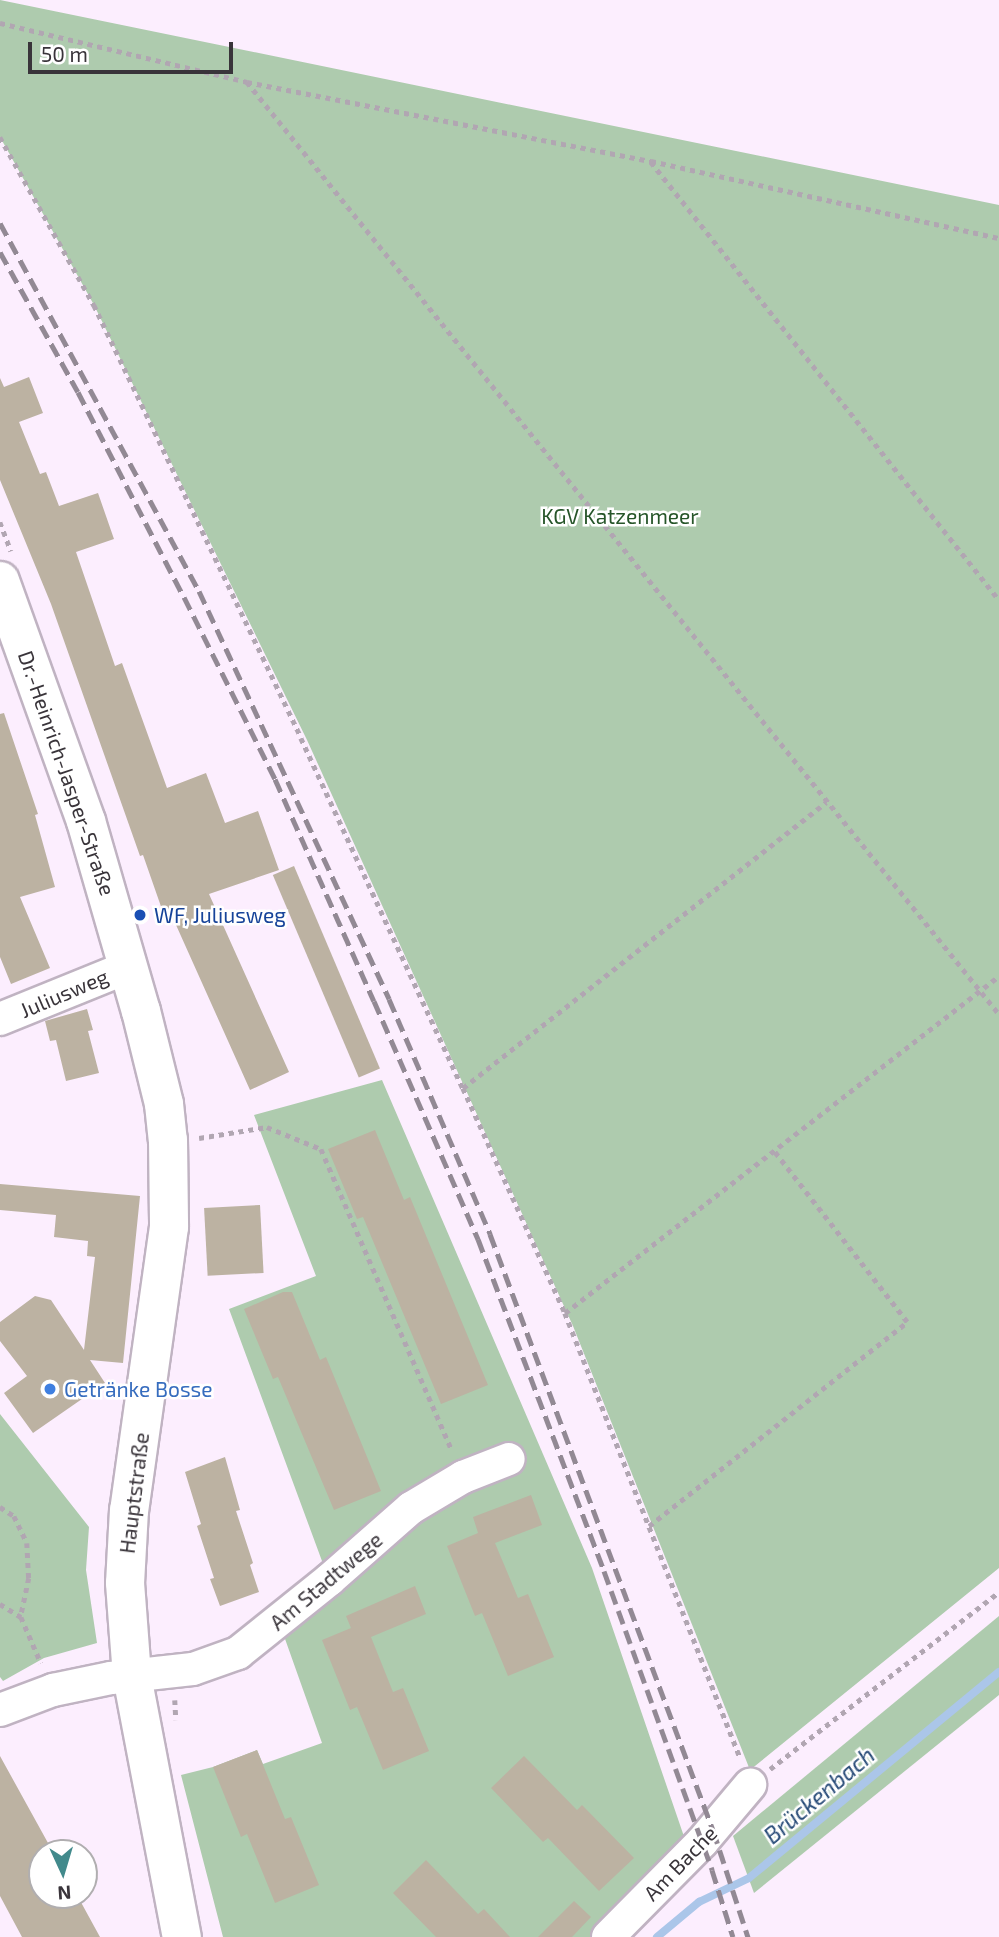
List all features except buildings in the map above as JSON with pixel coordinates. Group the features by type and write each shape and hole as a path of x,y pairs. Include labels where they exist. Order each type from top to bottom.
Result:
{"street":[{"name":"Dr.-Heinrich-Jasper-Straße","path":"0,581 86,821 128,967"},
{"name":"Juliusweg","path":"0,1019 128,967"},
{"name":"Hauptstraße","path":"128,967 156,1065 168,1140 169,1227 126,1553 127,1629 132,1676 182,1937"},
{"name":"Am Stadtwege","path":"0,1710 53,1690 132,1676 193,1669 217,1663 238,1653 319,1588 411,1508 463,1477 509,1458"},
{"name":"Am Bache","path":"608,1937 702,1842 750,1786"}],"path":[{"path":"0,23 247,82 651,162 999,238"},
{"path":"247,82 999,1014"},
{"path":"0,137 94,305 301,737 463,1088 565,1313 750,1786 999,1592"},
{"path":"651,162 999,600"},
{"path":"463,1088 826,802"},
{"path":"565,1313 999,976"},
{"path":"168,1140 267,1127 321,1149 463,1477"},
{"path":"649,1526 907,1322 774,1151"},
{"path":"0,1507 14,1516 27,1543 29,1578 21,1617"},
{"path":"0,1604 21,1617 53,1690"}],"green space":[{"name":"KGV Katzenmeer","path":"0,0 999,205 999,1568 750,1770 573,1326 307,740 94,305 0,137"},
{"path":"382,1080 592,1568 690,1854 602,1937 223,1937 181,1775 213,1767 257,1750 263,1764 322,1743 279,1622 329,1580 229,1309 316,1276 254,1115"},
{"path":"0,1414 89,1527 86,1570 97,1643 44,1658 3,1681 0,1677"},
{"path":"999,1616 999,1695 754,1893 733,1836"}],"waterway":[{"name":"Brückenbach","path":"657,1937 699,1902 749,1878 999,1672"}],"railway":[{"path":"0,223 199,591 389,999 490,1234 713,1830 748,1937"},
{"path":"0,252 78,392 275,779 478,1239 604,1571 712,1870 733,1937"}],"place":[{"name":"WF, Juliusweg","path":"140,915"},
{"name":"Getränke Bosse","path":"50,1389"}]}
